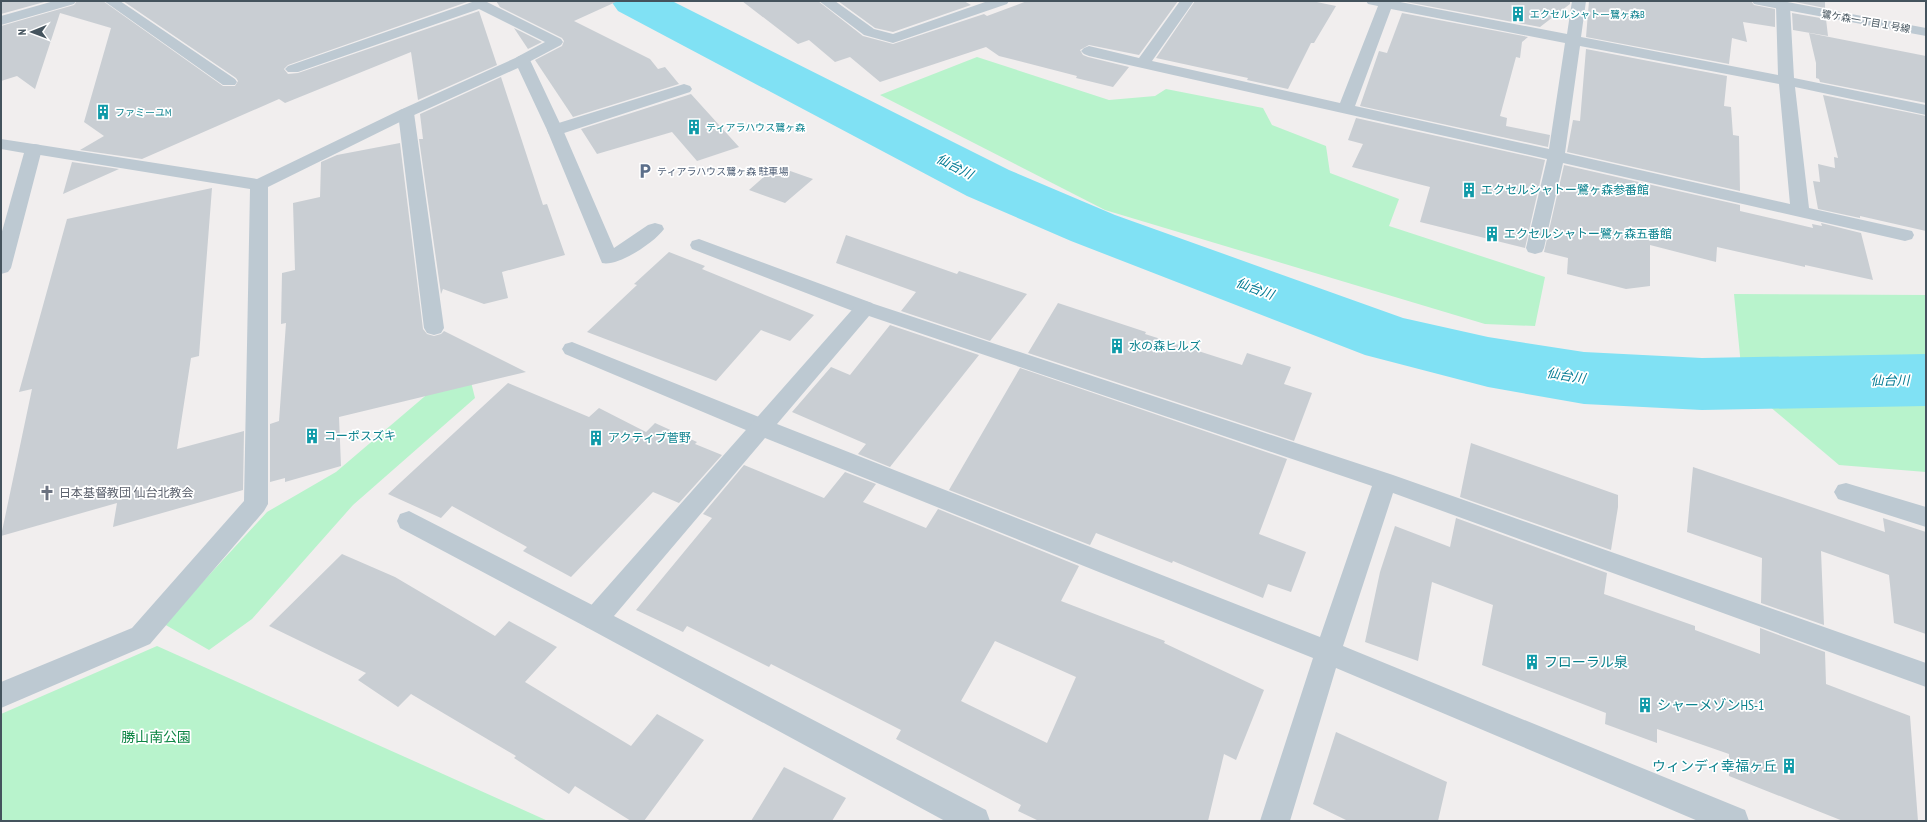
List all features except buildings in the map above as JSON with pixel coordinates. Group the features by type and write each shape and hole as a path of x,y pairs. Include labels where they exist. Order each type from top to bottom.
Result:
{"street":[{"path":"1,21 69,1"},
{"path":"111,1 229,82"},
{"path":"826,1 869,32 893,39 1002,1"},
{"path":"1143,63 1187,1"},
{"path":"1535,248 1556,156 1579,1"},
{"name":"鷺ケ森一丁目１号線","path":"1759,1 1926,32"},
{"path":"1346,109 1382,2 1926,110"},
{"path":"1,144 259,185 406,113 522,60 556,42 477,3 293,69"},
{"path":"1783,6 1786,81 1800,212"},
{"path":"1088,51 1800,212 1906,234"},
{"path":"522,60 555,130 609,259 632,246 655,229"},
{"path":"555,130 684,90"},
{"path":"406,113 434,328"},
{"path":"1,268 34,149"},
{"path":"1,695 141,636 256,504 259,185"},
{"path":"699,245 865,308 1385,481 1926,676"},
{"path":"595,618 865,308"},
{"path":"572,349 761,427 1328,652 1452,705 1734,821"},
{"path":"1275,821 1328,652 1385,481"},
{"path":"1846,492 1926,517"},
{"path":"409,521 595,618 975,821"}],"green space":[{"path":"977,57 1109,100 1155,96 1166,89 1263,108 1272,125 1326,146 1330,173 1399,199 1389,226 1545,277 1535,326 1485,324 1105,210 880,95"},
{"path":"1734,294 1926,295 1926,360 1741,366"},
{"path":"451,374 471,382 475,398 353,505 252,619 209,650 164,624 267,512 336,472"},
{"path":"1926,399 1926,472 1839,465 1762,400"},
{"name":"勝山南公園","path":"157,646 548,821 1,821 1,714"}],"waterway":[{"name":"仙台川","path":"635,1 988,183 1093,228 1389,338 1488,362 1584,378 1702,384 1926,380"}],"place":[{"name":"エクセルシャトー鷺ヶ森B","path":"1518,14"},
{"name":"ファミーユM","path":"103,112"},
{"name":"ティアラハウス鷺ヶ森","path":"694,127"},
{"name":"ティアラハウス鷺ヶ森 駐車場","path":"645,171"},
{"name":"エクセルシャトー鷺ヶ森参番館","path":"1469,190"},
{"name":"エクセルシャトー鷺ヶ森五番館","path":"1492,234"},
{"name":"水の森ヒルズ","path":"1117,346"},
{"name":"コーポスズキ","path":"312,436"},
{"name":"アクティブ菅野","path":"596,438"},
{"name":"日本基督教団 仙台北教会","path":"47,493"},
{"name":"フローラル泉","path":"1532,662"},
{"name":"シャーメゾンHS-1","path":"1645,705"},
{"name":"ウィンディ幸福ヶ丘","path":"1789,766"}]}
